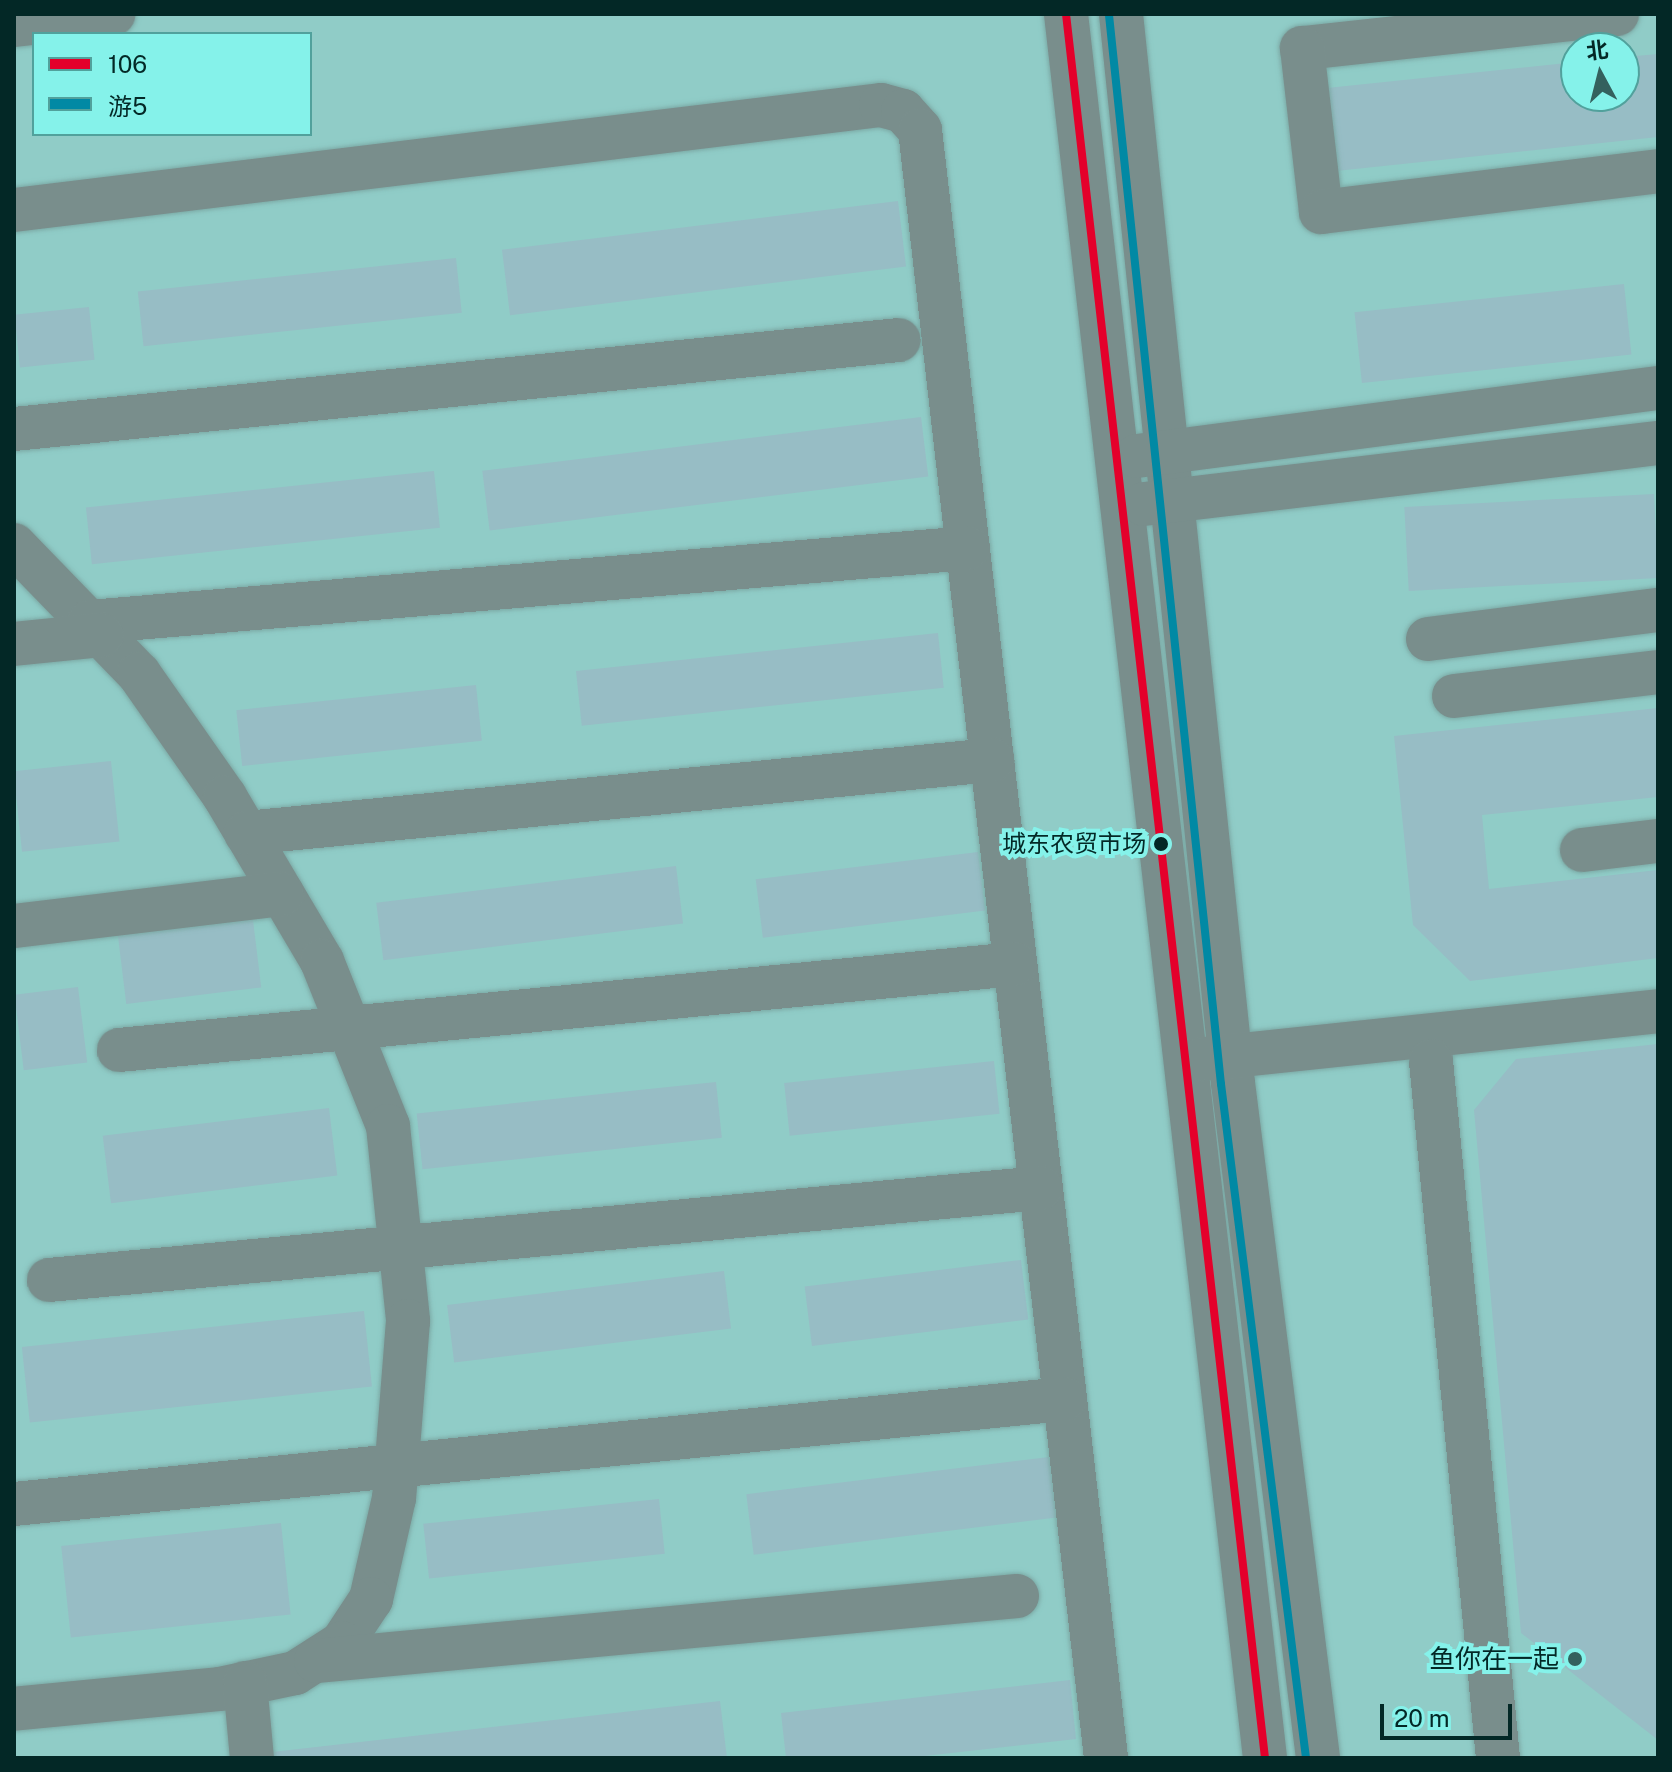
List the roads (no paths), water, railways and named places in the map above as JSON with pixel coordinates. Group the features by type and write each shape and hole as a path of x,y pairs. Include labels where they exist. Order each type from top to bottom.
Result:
{"street":[{"path":"14,25 113,14"},
{"path":"1066,14 1265,1758"},
{"path":"1121,14 1231,1069 1318,1758"},
{"path":"1617,14 1302,48 1321,212 1658,171"},
{"path":"14,210 881,105 903,111 920,130 1106,1758"},
{"path":"14,429 899,340"},
{"path":"1117,459 1658,388"},
{"path":"1122,507 1658,443"},
{"path":"14,545 139,674 246,833 322,961 388,1126 408,1321 397,1466 371,1599 342,1643 295,1673 245,1683 14,1709"},
{"path":"14,644 95,628 968,548"},
{"path":"1428,639 1658,610"},
{"path":"1454,696 1658,672"},
{"path":"246,833 992,760"},
{"path":"1582,850 1658,841"},
{"path":"14,926 282,894"},
{"path":"119,1050 1015,964"},
{"path":"1187,1074 1658,1011"},
{"path":"1231,1069 1431,1061 1658,1037"},
{"path":"1431,1061 1498,1758"},
{"path":"49,1280 1041,1188"},
{"path":"14,1504 1065,1399"},
{"path":"316,1661 1017,1596"},
{"path":"1304,1651 1342,1758"},
{"path":"1246,1758 1253,1655"},
{"path":"245,1683 252,1758"}],"place":[{"name":"城东农贸市场","path":"1161,844"},
{"name":"鱼你在一起","path":"1575,1659"}]}
